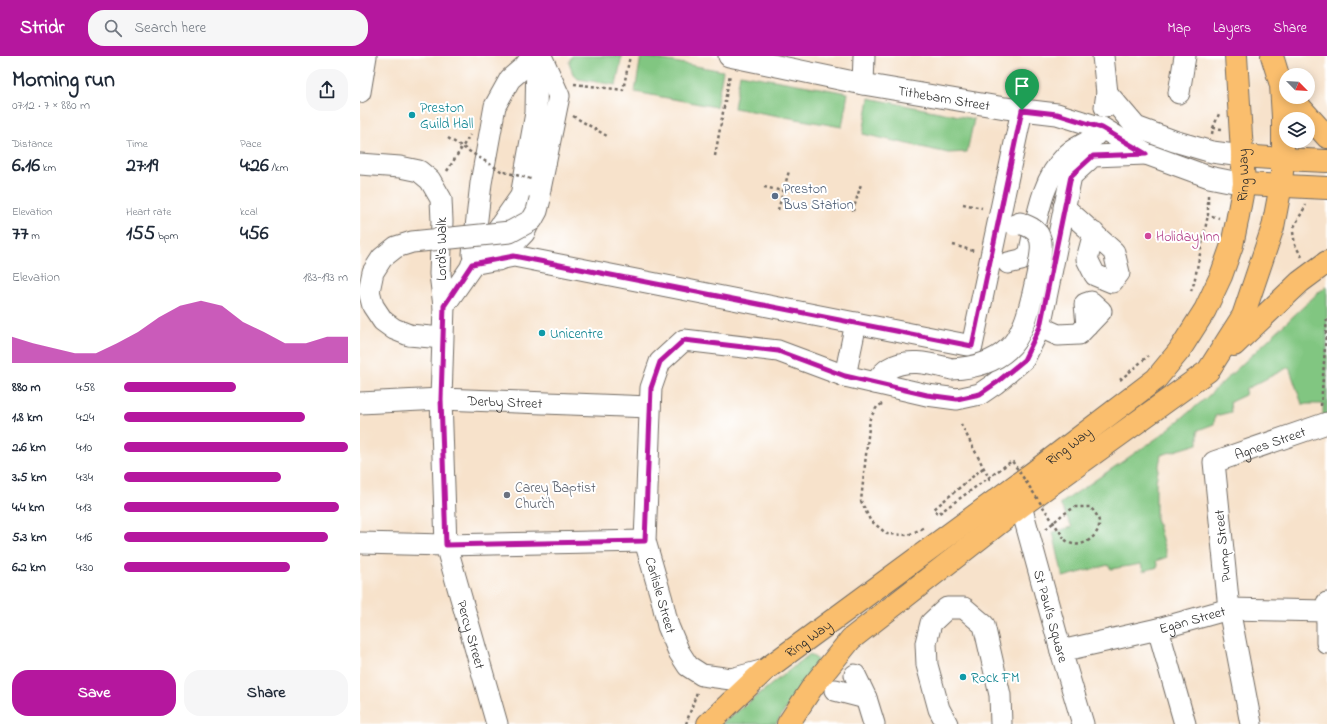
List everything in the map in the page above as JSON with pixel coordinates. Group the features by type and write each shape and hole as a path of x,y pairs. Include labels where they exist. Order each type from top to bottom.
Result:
{"highway":[{"name":"Ring Way","path":"708,724 765,670 1034,472 1156,379 1179,351 1205,310 1218,282 1232,245 1244,184 1236,56"},
{"name":"Ring Way","path":"1272,56 1279,74"},
{"name":"Ring Way","path":"788,724 813,686 852,639 1021,506 1208,371 1243,316 1273,227 1281,185 1284,104"},
{"name":"Ring Way","path":"1297,104 1327,137"},
{"path":"1242,156 1327,161"},
{"path":"1244,184 1327,188"},
{"path":"1208,371 1300,282 1322,266"}],"street":[{"path":"360,92 366,56"},
{"path":"472,264 481,183 495,106 510,79 525,66 532,56"},
{"path":"444,306 521,196 536,114 538,56"},
{"path":"498,260 524,233 537,204 559,96 542,56"},
{"name":"Tithebarn Street","path":"731,56 863,84 989,106 1057,114 1102,128 1146,154 1209,177 1244,184"},
{"path":"863,84 864,56"},
{"path":"1008,263 1021,260 1028,255 1045,187 1054,169 1067,154 1090,140 1102,128 1107,93 1102,56"},
{"path":"1179,93 1185,56"},
{"path":"1107,93 1136,127 1212,152 1242,156"},
{"path":"472,264 514,256 972,346 1022,110"},
{"name":"Carlisle Street","path":"765,670 731,679 702,674 688,666 679,652 668,626 645,541 651,388 660,362 684,340 778,351 845,376 927,395 957,399 980,394 1024,360 1040,327 1071,176 1093,156 1146,154"},
{"name":"Lord's Walk","path":"360,164 400,167 419,171 430,180 440,199 442,221 440,274 444,306 441,399 446,545"},
{"path":"442,338 409,335 394,329 383,321 372,306 369,291 373,272 382,258 396,247 412,242 510,232 532,220 538,211 540,199"},
{"path":"1064,207 1094,233"},
{"path":"875,383 886,369 901,362 922,362 952,369 968,368 993,360 1009,349 1023,327 1030,306 1041,252 1041,242 1038,234 1031,227 1020,223 1015,225"},
{"path":"845,376 856,323"},
{"path":"1040,327 1058,335 1080,334 1087,326"},
{"name":"Derby Street","path":"360,403 441,399 650,407"},
{"name":"Agnes Street","path":"1214,462 1323,424"},
{"name":"Pump Street","path":"1214,462 1229,609 1251,724"},
{"name":"St Paul's Square","path":"1021,506 1083,724"},
{"path":"360,542 446,545 645,541"},
{"name":"Percy Street","path":"446,545 497,724"},
{"path":"1327,607 1327,643"},
{"name":"Egan Street","path":"1061,651 1158,629 1229,609 1327,607"},
{"path":"947,724 939,709 927,665 926,643 931,623 947,608 964,608 984,625 1000,695 1001,724"},
{"path":"1158,629 1185,724"},
{"path":"855,675 866,698 874,724"},
{"path":"835,690 866,698"}],"path":[{"path":"572,84 623,90 630,56"},
{"path":"715,156 731,56"},
{"path":"573,116 607,136"},
{"path":"448,138 501,171 531,179"},
{"path":"778,210 789,170"},
{"path":"854,212 861,184"},
{"path":"764,187 783,191"},
{"path":"1189,294 1194,283 1208,215 1208,190"},
{"path":"1306,204 1292,230 1295,245 1303,258 1322,266"},
{"path":"1208,215 1218,218"},
{"path":"1323,424 1327,317"},
{"path":"1120,381 1153,352"},
{"path":"884,404 877,407 870,418 860,501 870,520 887,534 908,535 929,524"},
{"path":"961,424 991,482 995,479"},
{"path":"983,468 934,509 938,514 1012,461 1068,543 1075,545 1084,543 1093,537 1099,526 1097,515 1090,507 1074,507 1062,515 1043,531"},
{"path":"1012,467 1018,463"},
{"path":"935,520 966,499"},
{"path":"686,724 702,674"}],"green space":[{"path":"572,56 622,56 616,85 578,79 573,74 569,62"},
{"path":"641,56 723,71 716,107 635,92"},
{"path":"740,74 848,93 842,127 734,108"},
{"path":"869,98 974,119 967,152 948,153 863,134"},
{"path":"1327,286 1327,415 1323,417 1323,404 1302,404 1289,367 1246,389 1245,395 1230,402 1231,412 1215,416 1214,424 1198,430 1198,444 1161,455 1156,481 1156,518 1167,557 1156,561 1158,567 1143,571 1141,564 1111,569 1108,565 1063,577 1053,532 1072,527 1060,504 1160,436 1206,398"},
{"path":"810,654 818,660 776,724 721,724"}],"place":[{"name":"Preston Guild Hall","path":"412,115"},
{"name":"Preston Bus Station","path":"775,196"},
{"name":"Holiday Inn","path":"1148,236"},
{"name":"Unicentre","path":"542,333"},
{"name":"Carey Baptist Church","path":"507,495"},
{"name":"Rock FM","path":"963,677"}],"route":[{"path":"1022,110 1057,114 1102,128 1146,154 1093,156 1071,176 1040,327 1024,360 996,383 980,394 957,399 927,395 845,376 778,351 684,340 660,362 651,388 645,541 446,545 441,399 444,306 472,264 514,256 972,346 1022,110"}]}
